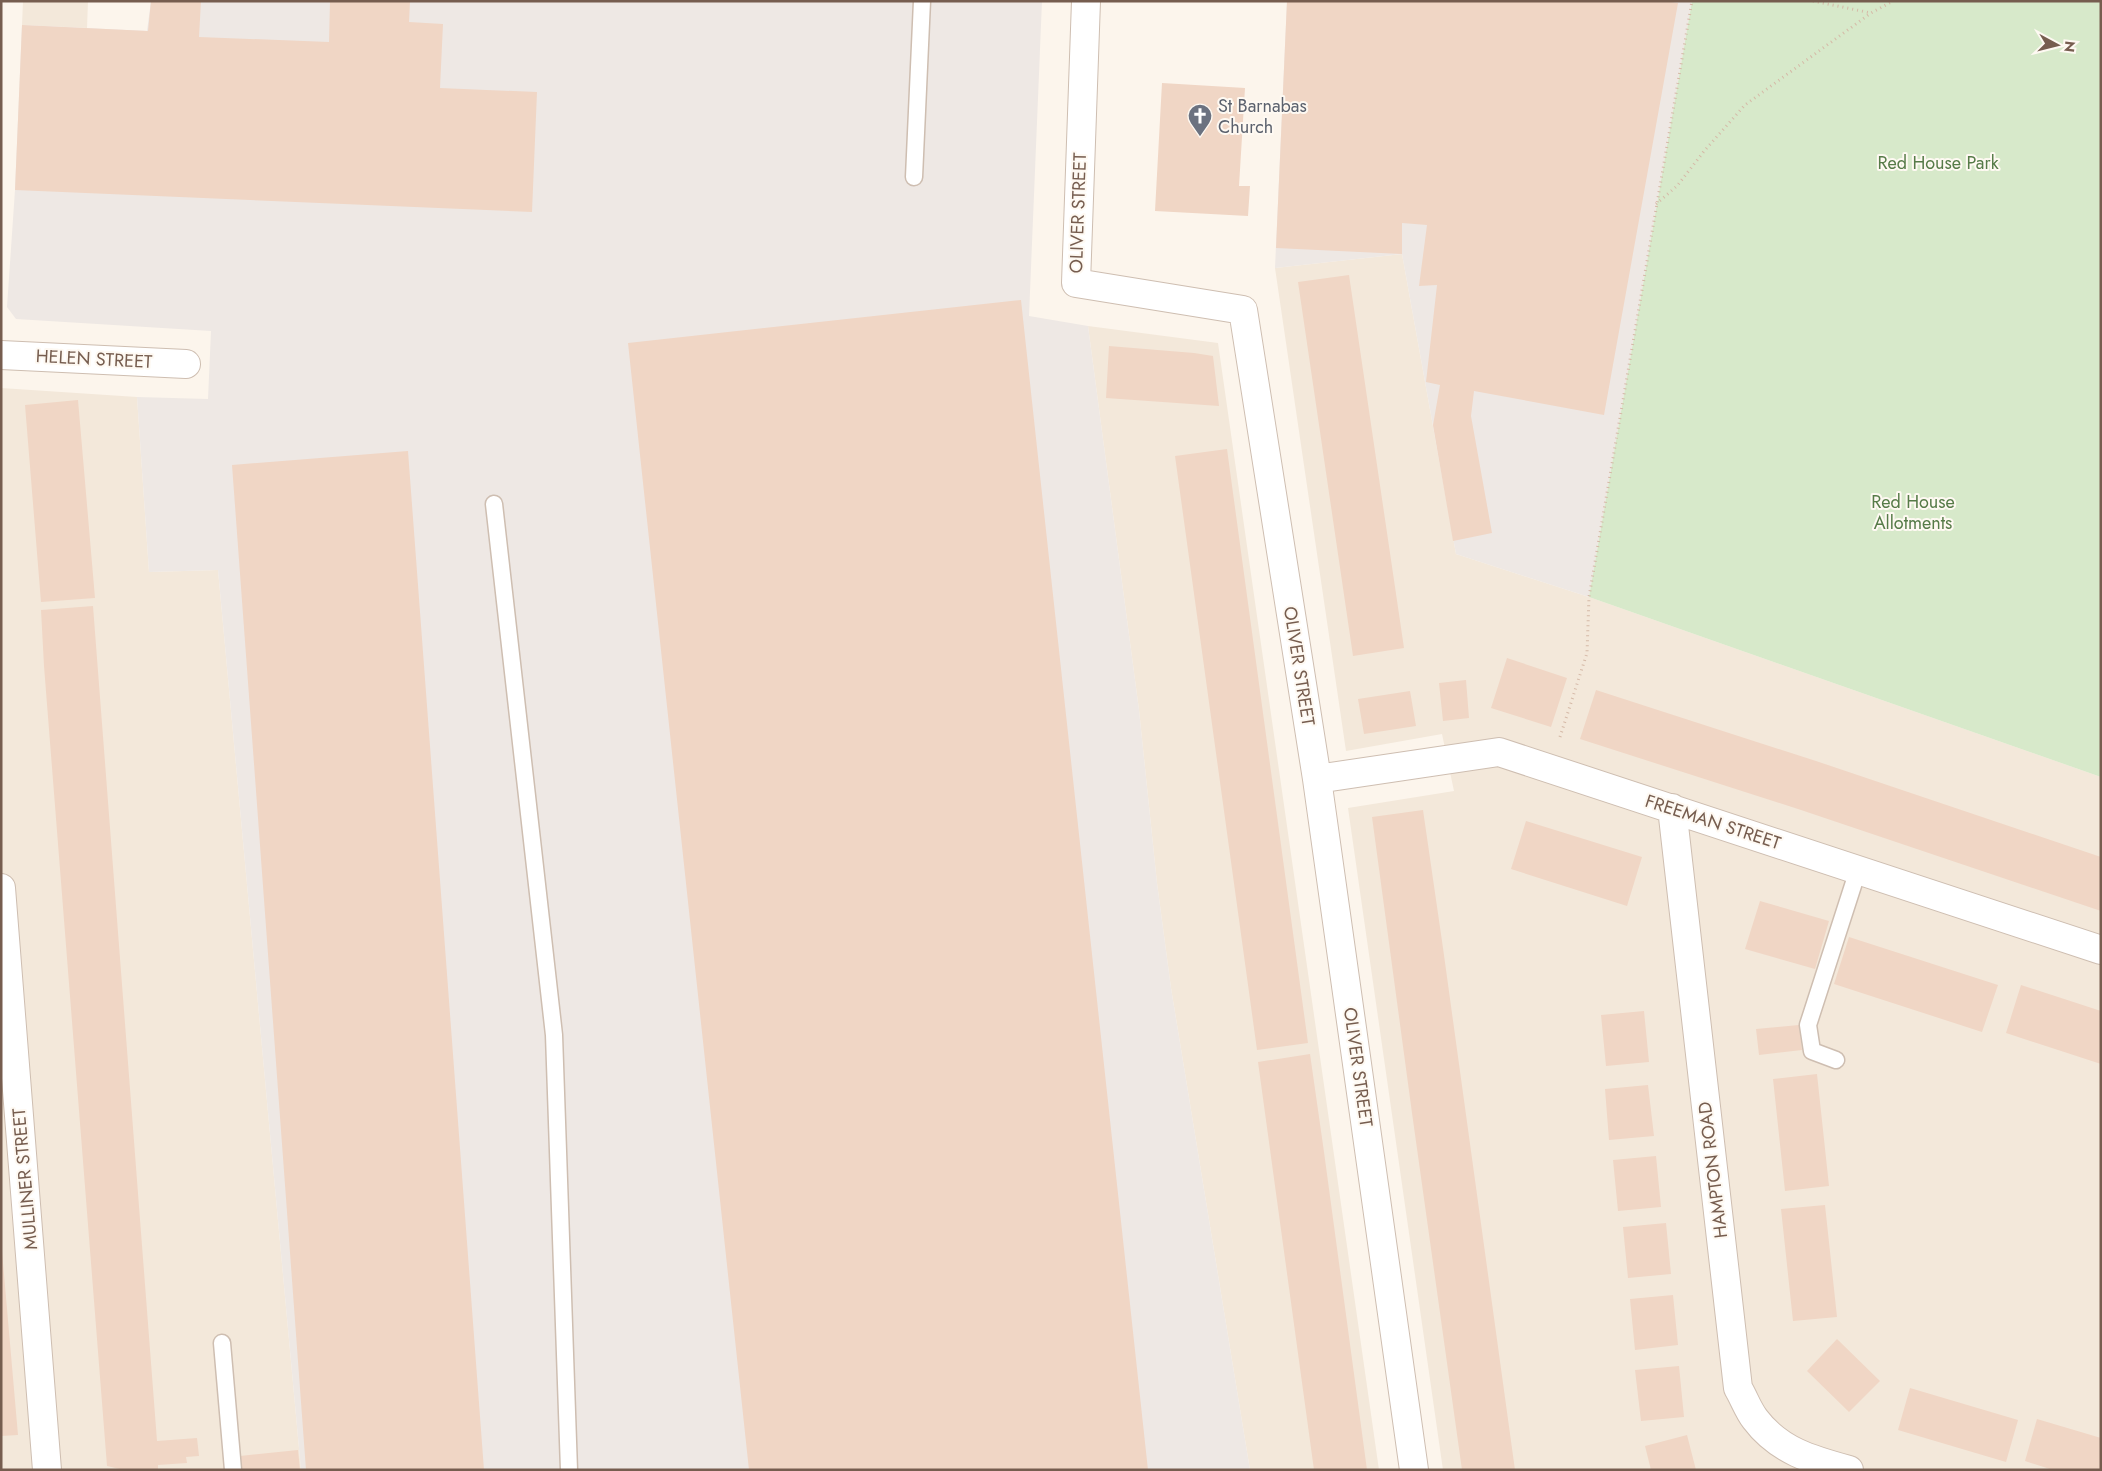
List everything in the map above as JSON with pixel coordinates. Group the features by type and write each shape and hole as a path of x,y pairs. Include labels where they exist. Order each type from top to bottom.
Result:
{"street":[{"name":"OLIVER STREET","path":"1086,1 1076,283 1243,310 1317,779 1414,1470"},
{"name":"HELEN STREET","path":"1,355 186,364"},
{"name":"FREEMAN STREET","path":"1317,779 1499,752 2101,950"},
{"name":"HAMPTON ROAD","path":"1672,808 1738,1388 1755,1419 1778,1444 1812,1460 1849,1470"},
{"name":"MULLINER STREET","path":"1,888 47,1470"}],"lane":[{"path":"914,177 922,1"},
{"path":"494,504 554,1035 568,1463 578,1470"},
{"path":"1836,1060 1812,1051 1808,1025 1858,870"},
{"path":"222,1343 233,1470"}],"path":[{"path":"1550,769 1587,653 1589,597 1692,1"},
{"path":"1814,1 1872,13"},
{"path":"1656,204 1677,186 1705,150 1745,105 1872,13 1893,1"}],"shaded area":[{"path":"23,1 88,1 87,28 22,25"},
{"path":"151,1 1042,1 1029,316 1088,326 1139,710 1157,883 1171,988 1250,1470 301,1470 218,570 149,572 137,397 208,399 211,331 16,319 7,307 15,190 22,25 147,31"},
{"path":"1287,1 1692,1 1589,597 1456,554 1402,254 1275,268"},
{"path":"1402,254 1456,554 1589,597 2101,777 2101,1470 1443,1470 1348,808 1454,791 1442,734 1346,751 1275,268"},
{"path":"1088,326 1218,343 1379,1470 1250,1470 1171,988 1157,883 1139,710"},
{"path":"1,388 137,397 149,572 218,570 301,1470 1,1470"}],"green space":[{"path":"1692,1 2101,1 2101,777 1589,597"}],"building":[{"path":"151,1 201,1 199,37 329,42 330,1 410,1 409,22 443,24 440,88 537,92 532,212 15,190 22,25 148,31"},
{"path":"1287,1 1664,1 1678,3 1604,415 1474,391 1471,416 1492,533 1453,541 1433,425 1440,385 1426,382 1437,285 1419,286 1427,225 1402,223 1402,254 1276,248"},
{"name":"St Barnabas Church","path":"1162,83 1245,88 1239,186 1250,186 1248,216 1155,211"},
{"path":"1349,275 1404,648 1353,656 1298,282"},
{"path":"1021,300 1148,1470 749,1470 628,343"},
{"path":"1109,346 1213,356 1219,406 1106,398"},
{"path":"78,400 95,598 41,602 25,405"},
{"path":"1227,449 1308,1043 1257,1050 1175,456"},
{"path":"408,451 484,1470 306,1470 232,465"},
{"path":"93,606 157,1441 197,1438 199,1456 186,1457 187,1463 158,1465 158,1470 124,1470 107,1466 44,666 41,610"},
{"path":"1507,658 1567,678 1551,727 1491,708"},
{"path":"1466,680 1469,718 1443,721 1439,683"},
{"path":"1596,690 1816,761 2101,857 2101,911 1801,810 1580,739"},
{"path":"1410,691 1416,726 1364,734 1358,699"},
{"path":"1423,810 1515,1470 1462,1470 1412,1113 1372,817"},
{"path":"1526,821 1642,857 1627,906 1511,869"},
{"path":"1760,901 1829,921 1815,969 1745,949"},
{"path":"1849,937 1998,985 1982,1032 1834,984"},
{"path":"2021,985 2101,1011 2101,1064 2006,1033"},
{"path":"1644,1011 1649,1062 1606,1066 1601,1015"},
{"path":"1799,1025 1802,1050 1759,1055 1756,1029"},
{"path":"1310,1054 1367,1470 1314,1470 1258,1062"},
{"path":"1817,1074 1829,1186 1785,1191 1773,1079"},
{"path":"1648,1085 1654,1136 1609,1140 1605,1089"},
{"path":"1656,1156 1661,1207 1618,1211 1613,1160"},
{"path":"1825,1205 1837,1317 1793,1321 1781,1209"},
{"path":"1666,1223 1671,1274 1628,1278 1623,1227"},
{"path":"1,1240 18,1435 1,1436"},
{"path":"1673,1295 1678,1345 1635,1350 1630,1299"},
{"path":"1837,1339 1880,1381 1849,1412 1807,1371"},
{"path":"1679,1366 1684,1417 1641,1421 1635,1370"},
{"path":"1910,1388 2018,1420 2006,1462 1898,1430"},
{"path":"2037,1419 2101,1438 2101,1470 2053,1470 2025,1461"},
{"path":"1687,1435 1696,1470 1651,1470 1645,1446"},
{"path":"298,1450 300,1470 242,1470 240,1456"}],"place":[{"name":"St Barnabas Church","path":"1200,137"}],"park label":[{"name":"Red House Park","path":"1938,163"},
{"name":"Red House Allotments","path":"1913,512"}]}
